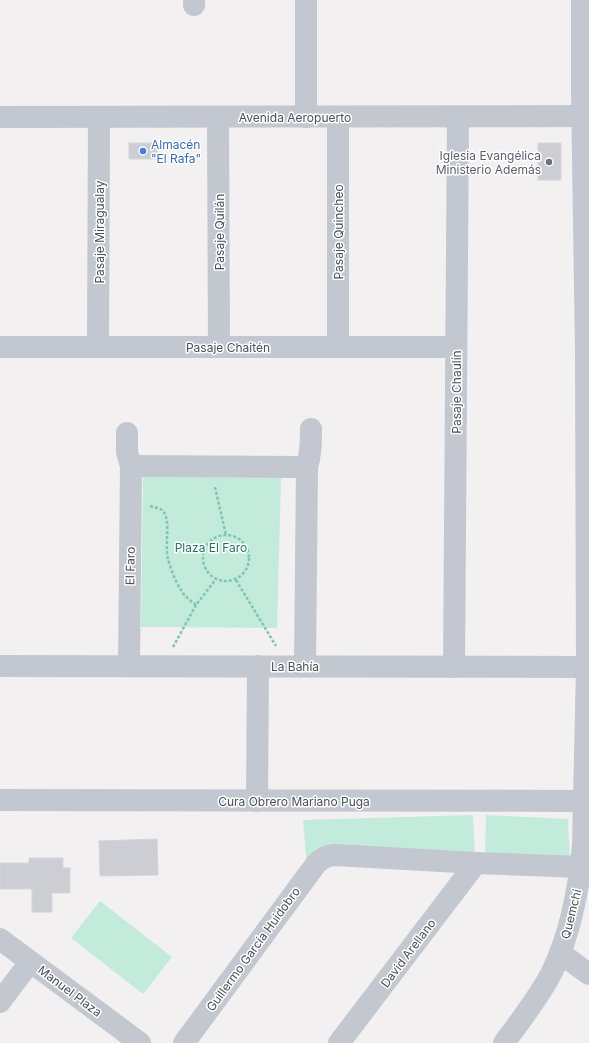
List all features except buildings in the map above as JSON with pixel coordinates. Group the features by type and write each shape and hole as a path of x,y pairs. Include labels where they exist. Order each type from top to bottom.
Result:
{"street":[{"path":"306,0 306,117"},
{"name":"Quemchi","path":"504,1043 525,1015 551,973 568,931 581,867 587,801 588,350 586,116 582,0"},
{"name":"Avenida Aeropuerto","path":"0,117 586,116"},
{"name":"Pasaje Miragualay","path":"98,347 99,117"},
{"name":"Pasaje Quilán","path":"218,117 219,346"},
{"name":"Pasaje Quincheo","path":"338,117 338,347"},
{"name":"Pasaje Chaulín","path":"454,667 458,117"},
{"name":"Pasaje Chaitén","path":"0,346 456,347"},
{"path":"297,666 306,467 310,459 311,429"},
{"name":"El Faro","path":"127,433 127,452 130,466 129,666"},
{"path":"130,466 306,467"},
{"name":"La Bahía","path":"0,666 588,667"},
{"path":"257,801 258,666"},
{"name":"Cura Obrero Mariano Puga","path":"0,800 587,801"},
{"path":"0,815 34,800"},
{"name":"Guillermo García Huidobro","path":"184,1043 316,864 325,857 335,855 476,863"},
{"path":"476,863 581,867"},
{"name":"David Arellano","path":"339,1043 476,863"},
{"name":"Manuel Plaza","path":"0,939 140,1043"},
{"path":"560,952 589,974"},
{"path":"0,1002 30,962"}],"path":[{"path":"210,466 226,535"},
{"path":"130,502 158,508 163,511 168,523 166,542 168,558 181,591 196,605"},
{"path":"226,535 237,537 245,544 249,553 249,564 245,573 236,580 226,582 216,580 208,573 204,563 204,553 208,544 216,537 226,535"},
{"path":"162,666 196,605 216,580"},
{"path":"236,580 297,666"}],"green space":[{"name":"Plaza El Faro","path":"143,477 281,478 277,628 141,627"},
{"path":"473,815 475,857 322,851 307,868 303,820"},
{"path":"486,815 568,819 570,861 485,857"},
{"path":"100,901 172,957 143,994 71,938"}],"place":[{"name":"Almacén \"El Rafa\"","path":"143,151"},
{"name":"Iglesia Evangélica Ministerio Además","path":"549,162"}]}
